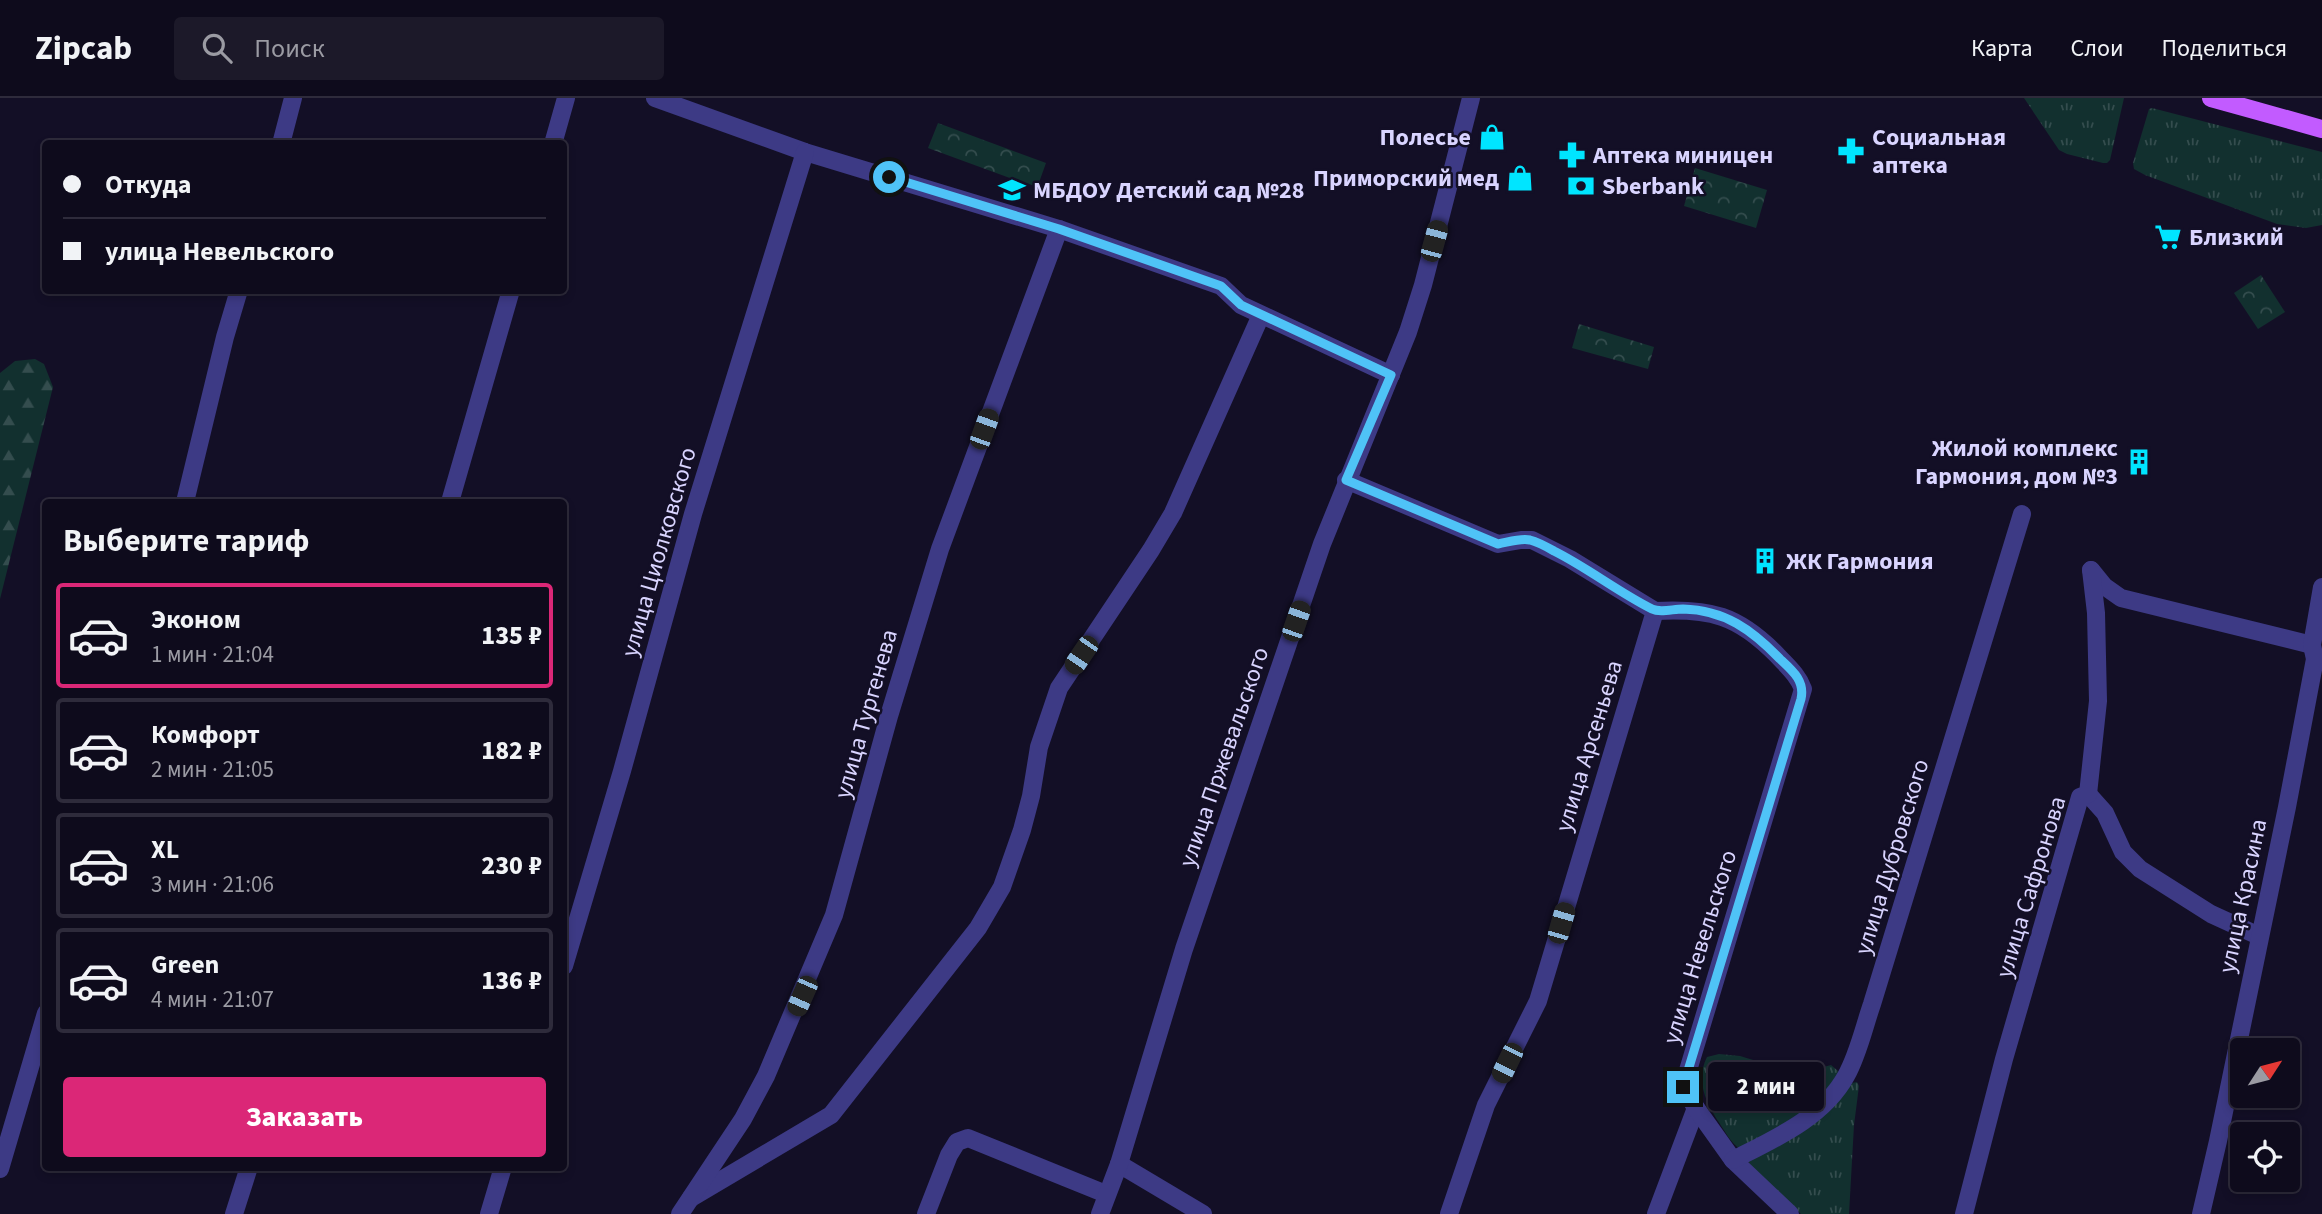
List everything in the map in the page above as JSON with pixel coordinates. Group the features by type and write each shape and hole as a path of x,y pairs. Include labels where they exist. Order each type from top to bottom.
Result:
{"main road":[{"path":"2211,98 2322,129"}],"street":[{"path":"282,140 293,98"},
{"path":"554,140 566,98"},
{"path":"654,98 805,152 1059,229 1221,286 1241,305 1391,375"},
{"name":"улица Пржевальского","path":"1100,1214 1119,1164 1184,949 1322,544 1408,332 1423,285 1471,98"},
{"name":"улица Циолковского","path":"567,956 622,771 693,514 805,152"},
{"name":"улица Тургенева","path":"680,1214 743,1119 766,1076 834,915 889,716 940,549 1059,229"},
{"path":"186,499 238,294"},
{"path":"451,499 510,294"},
{"path":"691,1198 831,1115 978,928 1002,887 1022,831 1039,747 1059,688 1151,551 1173,513 1261,315"},
{"path":"1346,480 1498,544 1532,540 1570,559 1655,611"},
{"name":"улица Дубровского","path":"1733,1160 1784,1134 1829,1101 1847,1075 1872,1004 2022,514"},
{"name":"улица Сафронова","path":"1964,1214 2004,1059 2080,797 2088,794 2098,701 2096,613 2091,570 2104,586 2121,598 2316,655"},
{"name":"улица Красина","path":"2201,1214 2287,807 2316,655 2322,587"},
{"name":"улица Невельского","path":"1655,611 1701,611 1722,615 1738,622 1754,633 1793,671 1803,689 1683,1087 1733,1160 1790,1214"},
{"name":"улица Арсеньева","path":"1449,1214 1486,1105 1538,1000 1655,611"},
{"path":"2088,794 2105,813 2123,852 2140,869 2211,914 2259,936"},
{"path":"0,1170 42,1027"},
{"path":"1656,1214 1696,1108"},
{"path":"926,1214 949,1155 957,1142 968,1138 1106,1194"},
{"path":"1119,1164 1203,1214"},
{"path":"234,1214 248,1171"},
{"path":"489,1214 502,1171"}],"green space":[{"path":"2024,98 2124,98 2110,160 2103,163 2059,150"},
{"path":"2149,109 2322,152 2322,225 2306,228 2277,224 2134,169 2133,163"},
{"path":"938,123 1046,163 1037,188 928,148"},
{"path":"1695,168 1767,190 1756,228 1684,206"},
{"path":"2261,275 2285,312 2258,329 2234,293"},
{"path":"1579,324 1654,347 1648,369 1572,348"},
{"path":"35,359 44,364 53,387 0,599 0,373 15,361"},
{"path":"1719,1054 1740,1056 1799,1074 1831,1065 1838,1071 1834,1083 1813,1106 1782,1127 1740,1149 1731,1141 1715,1116 1702,1083 1707,1057"},
{"path":"1857,1082 1859,1086 1849,1214 1801,1214 1748,1161 1833,1104 1852,1083"}],"place":[{"name":"Полесье","path":"1492,137"},
{"name":"Социальная аптека","path":"1851,151"},
{"name":"Аптека миницен","path":"1572,155"},
{"name":"Приморский мед","path":"1520,178"},
{"name":"Sberbank","path":"1581,186"},
{"name":"МБДОУ Детский сад №28","path":"1012,190"},
{"name":"Близкий","path":"2168,237"},
{"name":"Жилой комплекс Гармония, дом №3","path":"2139,462"},
{"name":"ЖК Гармония","path":"1765,561"}],"route":[{"path":"889,177 1059,229 1221,286 1241,305 1391,375 1346,480 1498,544 1532,540 1570,559 1655,611 1682,609 1722,615 1754,633 1793,671 1803,689 1801,699 1683,1087"}]}
